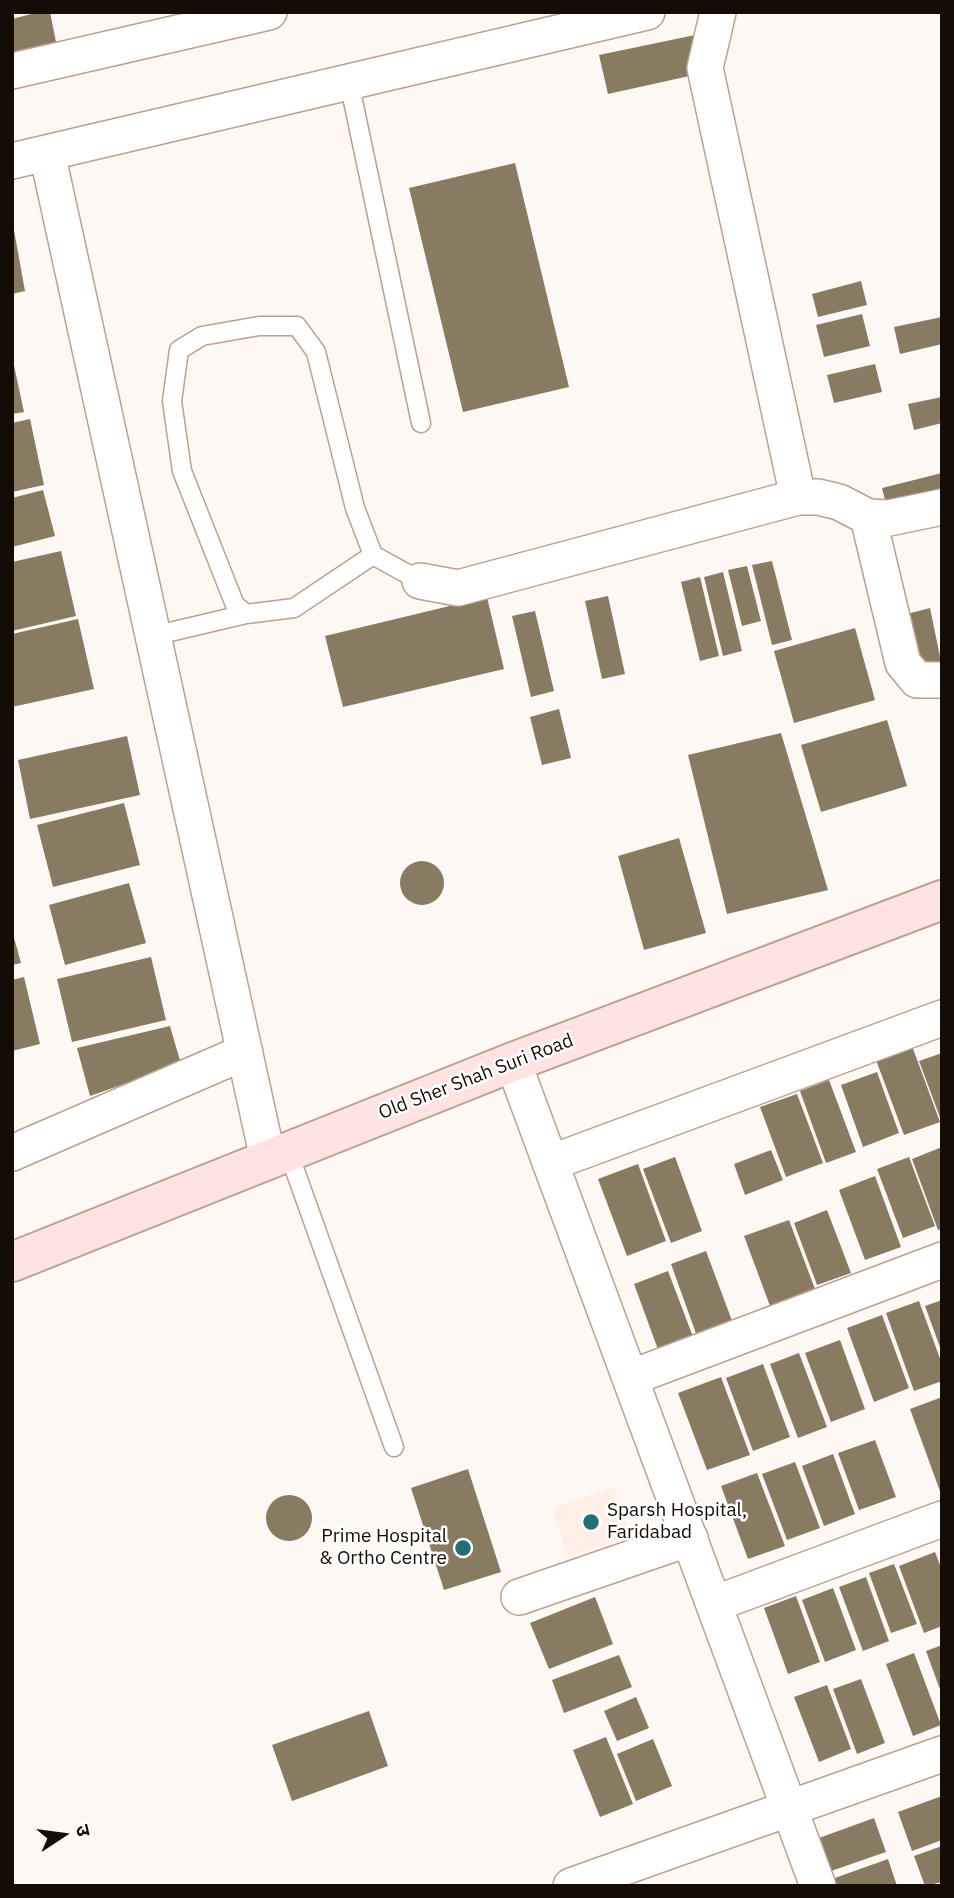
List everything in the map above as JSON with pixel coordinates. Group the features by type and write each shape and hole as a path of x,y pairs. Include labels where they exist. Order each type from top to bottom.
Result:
{"street":[{"path":"12,71 144,26 269,12"},
{"path":"12,161 647,12"},
{"path":"718,12 705,68 798,497"},
{"path":"47,153 245,1052 278,1155"},
{"path":"420,581 457,588 798,497 818,496 839,502 868,517 889,518 942,507"},
{"path":"868,517 903,663 917,680 942,680"},
{"name":"Old Sher Shah Suri Road","path":"12,1262 513,1062 942,900"},
{"path":"550,1163 942,1018"},
{"path":"12,1153 245,1052"},
{"path":"513,1062 818,1886"},
{"path":"630,1378 942,1260"},
{"path":"714,1604 942,1519"},
{"path":"519,1597 690,1538"},
{"path":"571,1886 942,1754"}],"lane":[{"path":"349,82 421,423"},
{"path":"246,614 235,605 182,471 172,401 179,350 202,336 259,326 297,326 316,352 355,508 373,555 420,581"},
{"path":"153,636 246,614 294,608 373,555"},
{"path":"278,1155 394,1447"}],"shaded area":[{"name":"Sparsh Hospital, Faridabad","path":"613,1486 631,1535 568,1557 552,1509"}],"building":[{"path":"50,12 56,42 12,52 12,19"},
{"path":"695,35 703,73 608,94 599,55"},
{"path":"515,163 569,387 463,412 409,188"},
{"path":"14,230 25,291 12,294 12,231"},
{"path":"861,281 867,305 818,317 812,294"},
{"path":"862,314 870,346 824,357 816,325"},
{"path":"942,317 942,344 900,354 894,327"},
{"path":"12,356 24,412 12,414"},
{"path":"875,364 882,392 834,403 827,375"},
{"path":"942,397 942,423 914,430 908,404"},
{"path":"30,419 44,485 12,492 12,423"},
{"path":"942,473 942,490 886,504 882,488"},
{"path":"43,490 55,536 12,547 12,498"},
{"path":"61,551 76,616 12,631 12,562"},
{"path":"772,561 792,640 772,645 752,565"},
{"path":"747,566 761,621 742,626 728,570"},
{"path":"723,572 742,651 723,656 704,577"},
{"path":"700,577 719,656 700,661 681,582"},
{"path":"608,596 625,674 602,679 585,601"},
{"path":"487,597 504,669 343,707 325,636"},
{"path":"930,608 942,666 921,671 907,614"},
{"path":"535,611 554,691 531,697 512,616"},
{"path":"78,619 94,689 12,707 12,634"},
{"path":"855,628 875,700 794,723 774,651"},
{"path":"559,709 571,758 542,765 530,717"},
{"path":"887,720 907,786 821,812 801,745"},
{"path":"781,733 828,890 727,914 688,755"},
{"path":"127,736 140,795 30,819 18,760"},
{"path":"124,803 140,865 53,887 37,825"},
{"path":"679,838 706,933 644,950 618,856"},
{"path":"422,861 438,867 444,883 438,899 422,905 406,899 400,883 406,867"},
{"path":"129,883 146,943 65,965 49,905"},
{"path":"12,930 21,963 12,965"},
{"path":"151,957 166,1020 72,1042 57,979"},
{"path":"24,977 40,1044 12,1051 12,980"},
{"path":"170,1026 181,1064 90,1096 77,1048"},
{"path":"912,1046 940,1122 904,1135 876,1060"},
{"path":"942,1053 942,1120 941,1120 919,1061"},
{"path":"877,1072 899,1133 863,1147 841,1085"},
{"path":"829,1080 856,1152 826,1163 800,1091"},
{"path":"797,1094 823,1163 786,1177 760,1107"},
{"path":"942,1147 942,1229 938,1230 912,1159"},
{"path":"771,1150 783,1180 745,1195 734,1164"},
{"path":"675,1157 702,1231 671,1243 643,1169"},
{"path":"909,1157 935,1226 903,1238 877,1169"},
{"path":"638,1164 666,1241 627,1256 598,1179"},
{"path":"875,1176 901,1247 865,1260 839,1190"},
{"path":"827,1210 851,1273 817,1285 794,1223"},
{"path":"789,1220 815,1289 770,1306 744,1236"},
{"path":"706,1251 734,1326 698,1339 671,1264"},
{"path":"668,1271 695,1342 660,1355 634,1284"},
{"path":"942,1300 942,1350 941,1350 925,1306"},
{"path":"919,1301 942,1364 942,1381 914,1391 886,1313"},
{"path":"882,1315 909,1388 874,1402 847,1328"},
{"path":"840,1340 865,1409 831,1422 805,1353"},
{"path":"799,1353 827,1427 798,1438 770,1364"},
{"path":"763,1364 790,1437 753,1451 726,1378"},
{"path":"721,1377 750,1455 707,1470 678,1393"},
{"path":"942,1397 942,1494 941,1494 910,1409"},
{"path":"875,1440 896,1497 859,1510 838,1453"},
{"path":"833,1454 855,1514 824,1526 802,1466"},
{"path":"795,1462 820,1528 787,1540 762,1474"},
{"path":"468,1469 501,1572 444,1590 411,1488"},
{"path":"757,1473 785,1546 748,1559 721,1486"},
{"path":"289,1495 305,1502 312,1518 305,1534 289,1541 273,1534 266,1518 273,1502"},
{"path":"935,1552 942,1570 942,1626 924,1633 899,1566"},
{"path":"894,1564 917,1624 891,1633 869,1573"},
{"path":"866,1577 889,1641 863,1651 839,1587"},
{"path":"833,1588 856,1650 825,1662 802,1600"},
{"path":"796,1596 820,1662 788,1674 764,1608"},
{"path":"595,1597 613,1644 549,1669 530,1623"},
{"path":"942,1645 942,1692 941,1692 926,1651"},
{"path":"914,1653 941,1725 913,1736 886,1664"},
{"path":"619,1655 632,1687 564,1713 552,1680"},
{"path":"861,1679 885,1743 857,1754 833,1689"},
{"path":"827,1685 851,1749 819,1762 794,1697"},
{"path":"636,1697 649,1728 617,1741 604,1711"},
{"path":"369,1711 388,1766 292,1801 272,1745"},
{"path":"606,1737 633,1804 600,1817 573,1750"},
{"path":"653,1739 672,1786 636,1801 617,1754"},
{"path":"942,1796 942,1840 912,1851 898,1812"},
{"path":"874,1818 886,1852 831,1871 819,1838"},
{"path":"942,1846 942,1882 925,1886 914,1856"},
{"path":"888,1859 897,1886 835,1886 832,1879"}],"place":[{"name":"Sparsh Hospital, Faridabad","path":"591,1522"},
{"name":"Prime Hospital & Ortho Centre","path":"463,1548"}]}
